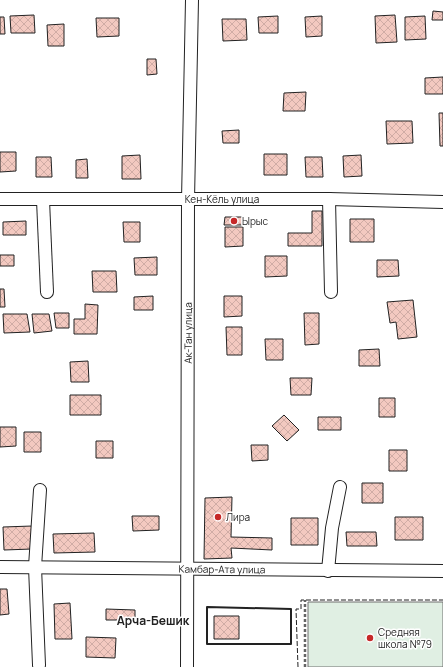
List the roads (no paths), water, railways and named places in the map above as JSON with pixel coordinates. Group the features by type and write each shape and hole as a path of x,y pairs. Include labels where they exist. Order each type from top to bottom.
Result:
{"street":[{"name":"Ак-Тан улица","path":"187,667 186,569 188,200 192,0"},
{"name":"Кен-Кёль улица","path":"0,200 329,200 443,202"},
{"path":"43,200 47,292"},
{"path":"329,200 331,292"},
{"path":"328,571 332,528 340,488"},
{"path":"39,665 35,567 40,490"},
{"name":"Камбар-Ата улица","path":"0,567 443,571"}],"place":[{"name":"Ырыс","path":"234,221"},
{"name":"Лира","path":"218,517"},
{"name":"Средняя школа №79","path":"370,638"}],"district":[{"name":"Арча-Бешик","path":"153,621"}]}
